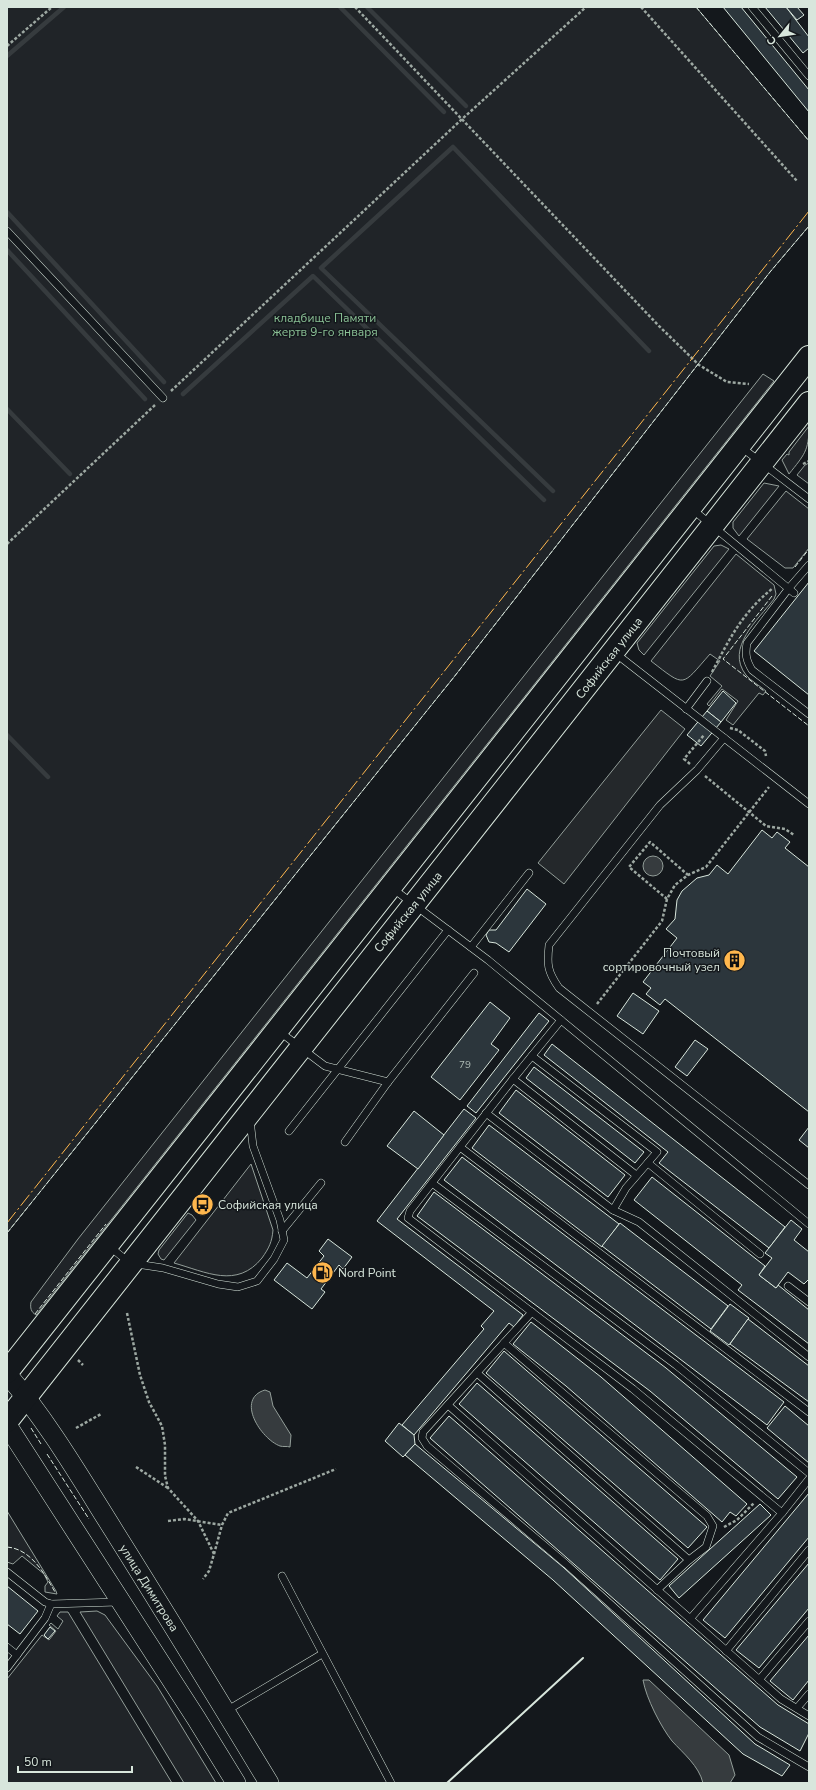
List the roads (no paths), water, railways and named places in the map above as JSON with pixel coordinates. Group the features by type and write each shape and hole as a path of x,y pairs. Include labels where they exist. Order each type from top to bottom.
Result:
{"main road":[{"path":"7,1373 809,357"},
{"name":"Софийская улица","path":"7,1421 300,1047 614,652 809,403"}],"street":[{"name":"улица Димитрова","path":"7,1373 26,1395 62,1448 269,1783"},
{"path":"7,1424 122,1602 236,1783"}],"lane":[{"path":"752,7 809,75"},
{"path":"7,230 163,398"},
{"path":"740,446 809,499"},
{"path":"691,508 792,590"},
{"path":"809,565 792,590 747,643 746,661 752,670 809,714"},
{"path":"614,652 809,804"},
{"path":"686,709 707,681"},
{"path":"724,738 697,770 660,804 550,944 547,960 550,974 559,988 809,1185"},
{"path":"471,947 529,873"},
{"path":"390,887 471,947 809,1224"},
{"path":"288,1131 448,930"},
{"path":"345,1142 388,1082 474,973"},
{"path":"561,1020 512,1079 410,1211 408,1218 633,1389 782,1513"},
{"path":"278,1030 325,1066 338,1068 388,1082"},
{"path":"532,1056 658,1152 636,1175 626,1188 613,1210"},
{"path":"512,1079 636,1175"},
{"path":"108,1245 130,1263 163,1268 238,1287 257,1281 274,1259 284,1240 280,1220 253,1146 249,1112"},
{"path":"486,1113 613,1210 639,1222 809,1357"},
{"path":"460,1147 809,1412"},
{"path":"648,1163 760,1254"},
{"path":"282,1231 321,1183"},
{"path":"432,1183 676,1365 809,1473"},
{"path":"788,1286 809,1302"},
{"path":"532,1312 423,1432 422,1438 428,1446 566,1564 758,1737 809,1767"},
{"path":"504,1343 707,1516 713,1526 706,1547 689,1560 657,1590"},
{"path":"477,1373 689,1560"},
{"path":"448,1405 781,1699 809,1716"},
{"path":"690,1619 782,1513 809,1479"},
{"path":"726,1651 809,1550"},
{"path":"7,1572 45,1602 51,1604 122,1602"},
{"path":"282,1576 391,1783"},
{"path":"7,1668 45,1618 51,1604"},
{"path":"759,1680 809,1621"},
{"path":"7,1647 17,1655"},
{"path":"226,1712 322,1654"},
{"path":"797,1708 809,1694"}],"waterway":[{"path":"7,56 64,7"},
{"path":"340,7 444,112"},
{"path":"367,7 466,106"},
{"path":"553,491 321,268 453,147 649,351"},
{"path":"7,212 164,382"},
{"path":"7,250 145,399"},
{"path":"183,394 313,276 544,500"},
{"path":"7,409 70,474"},
{"path":"7,735 48,777"}],"place":[{"name":"Почтовый сортировочный узел","path":"735,960"},
{"name":"Софийская улица","path":"203,1205"},
{"name":"Nord Point","path":"322,1273"}],"park label":[{"name":"кладбище Памяти жертв 9-го января","path":"325,325"}]}
